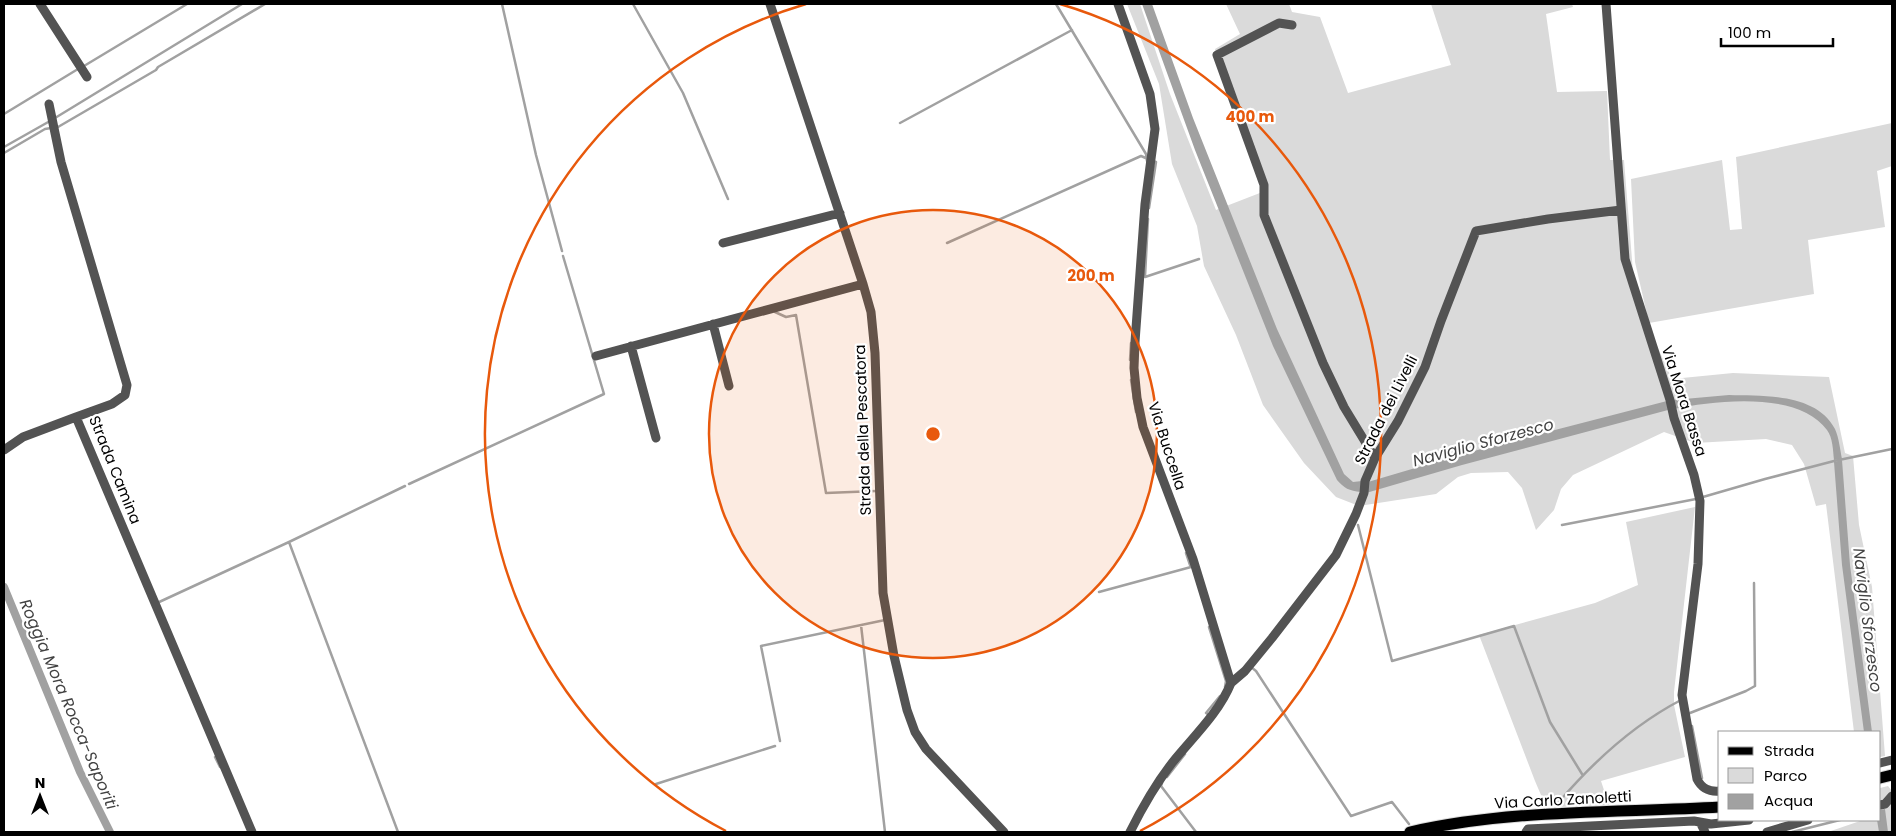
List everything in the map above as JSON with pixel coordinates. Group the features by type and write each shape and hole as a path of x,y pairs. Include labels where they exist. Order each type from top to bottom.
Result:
{"main road":[{"name":"Via Carlo Zanoletti","path":"1410,832 1455,823 1496,818 1718,806"}],"street":[{"path":"40,4 87,77"},
{"name":"Strada della Pescatora","path":"770,4 871,312 875,353 883,593 894,656 907,710 915,732 926,749 1004,832"},
{"name":"Via Buccella","path":"1118,4 1150,94 1155,129 1145,204 1135,342 1134,368 1137,398 1143,427 1193,559 1231,683"},
{"name":"Via Mora Bassa","path":"1606,4 1625,259 1700,497 1698,564 1683,699 1697,779 1700,786 1706,790 1718,791"},
{"path":"1292,25 1279,23 1217,54 1264,185 1264,215 1323,364 1344,407 1375,458"},
{"name":"Strada Camina","path":"49,104 61,162 127,385 125,395 112,404 76,418 252,832"},
{"name":"Strada dei Livelli","path":"1231,683 1245,671 1336,555 1356,514 1364,493 1365,481 1375,458 1398,421 1425,368 1476,231 1548,219 1621,210"},
{"path":"723,243 840,213"},
{"path":"596,356 863,284"},
{"path":"713,324 729,386"},
{"path":"631,346 656,438"},
{"path":"4,450 24,437 76,418"},
{"path":"1130,832 1148,797 1227,693 1231,683"},
{"path":"1881,763 1892,760"},
{"path":"1882,804 1892,796"},
{"path":"1526,832 1528,829 1700,822 1711,824 1740,821"},
{"path":"1767,832 1805,821"},
{"path":"1700,822 1705,832"}],"green space":[{"path":"1127,4 1140,4 1170,94 1216,210 1265,191 1215,49 1240,34 1226,4 1289,4 1292,12 1320,17 1348,93 1451,65 1431,4 1572,4 1573,7 1546,14 1557,92 1607,91 1610,160 1624,160 1633,272 1648,326 1672,379 1733,373 1829,377 1845,453 1853,456 1859,525 1872,587 1885,756 1881,757 1881,731 1854,731 1826,504 1816,506 1804,464 1792,445 1766,439 1695,443 1664,432 1573,475 1561,489 1554,510 1536,530 1522,488 1508,472 1471,473 1458,477 1436,494 1359,506 1336,497 1304,463 1263,405 1236,335 1204,266 1197,226 1172,164 1159,84"},
{"path":"1892,123 1892,166 1877,171 1885,227 1808,240 1814,294 1649,323 1635,262 1631,179 1722,160 1730,230 1742,229 1736,157"},
{"path":"1695,507 1674,692 1674,705 1685,757 1601,781 1609,805 1556,807 1541,795 1479,635 1595,603 1638,585 1626,522"},
{"path":"1888,786 1892,791 1892,832 1828,832 1860,821 1881,821 1881,788"}],"water":[{"path":"1142,4 1152,4 1193,118 1277,329 1344,474 1353,482 1362,481 1361,492 1347,489 1337,480 1273,346 1195,150"},
{"path":"1729,395 1788,399 1815,409 1826,417 1835,429 1842,459 1834,460 1832,441 1827,430 1814,418 1797,409 1777,404 1733,401 1674,409 1673,400"},
{"path":"1667,401 1668,410 1462,465 1366,493 1368,482 1466,453"},
{"path":"1842,460 1850,565 1872,731 1864,731 1842,565 1834,462"},
{"path":"1885,809 1888,832 1879,832 1877,821 1881,821 1881,810"}],"waterway":[{"path":"84,66 187,4"},
{"path":"55,118 242,4"},
{"path":"58,127 265,4"},
{"path":"502,4 536,155 562,251"},
{"path":"633,4 683,93 728,199"},
{"path":"1056,4 1146,154 1147,161"},
{"path":"900,123 1072,30"},
{"path":"4,114 78,69"},
{"path":"4,147 50,121"},
{"path":"4,153 45,129 51,128"},
{"path":"947,243 1141,156 1148,159"},
{"path":"1149,208 1156,162 1153,161"},
{"path":"1148,219 1145,277 1199,259"},
{"path":"409,484 604,394 563,256"},
{"path":"775,312 786,317 796,315 826,493 876,491"},
{"path":"1130,360 1131,343"},
{"path":"1131,380 1136,412"},
{"path":"1562,525 1696,499 1834,461 1892,449"},
{"path":"157,603 405,486"},
{"path":"1358,525 1392,661 1514,626 1550,722 1582,774"},
{"path":"289,542 398,832"},
{"path":"1186,553 1190,565"},
{"path":"1099,592 1191,567"},
{"path":"1690,713 1755,686 1754,583"},
{"name":"Roggia Mora Rocca-Saporiti","path":"4,587 80,772 110,832"},
{"path":"780,741 761,646 885,620"},
{"path":"861,625 885,832"},
{"path":"1209,627 1226,681 1225,687"},
{"path":"1251,667 1256,671 1351,816 1392,802 1409,824"},
{"path":"1209,715 1206,713 1220,696"},
{"path":"1558,803 1585,773 1630,733 1681,700"},
{"path":"1692,726 1702,778"},
{"path":"656,784 775,746"},
{"path":"1167,777 1185,754"},
{"path":"215,757 220,767"},
{"path":"1162,783 1161,786 1196,832"},
{"path":"1792,832 1836,821"}],"water label":[{"name":"Naviglio Sforzesco","path":"1483,442"},
{"name":"Naviglio Sforzesco","path":"1868,620"}]}
